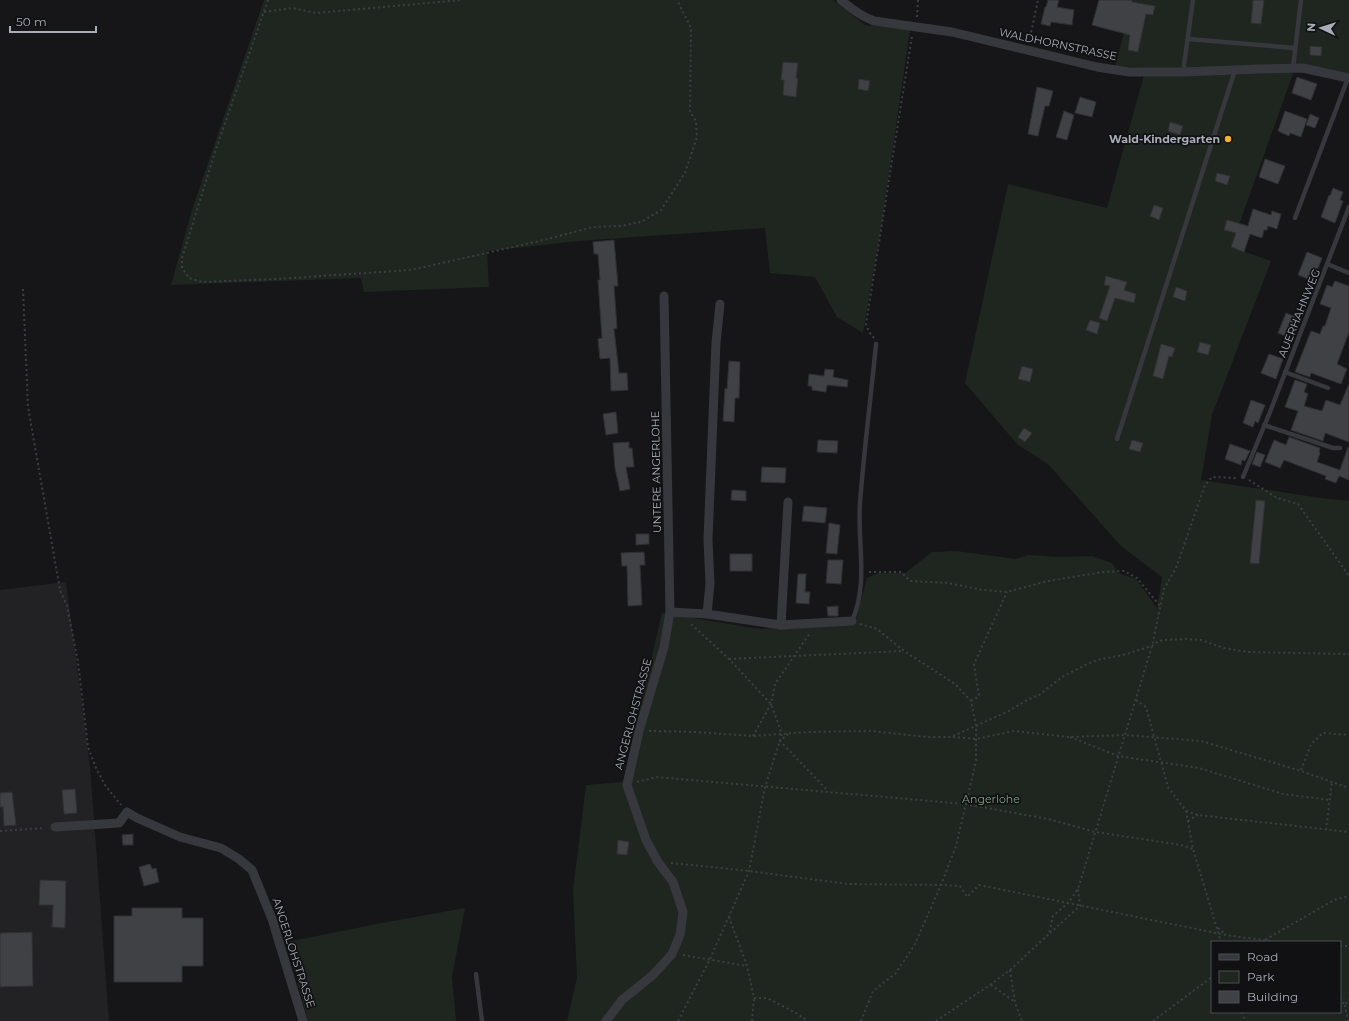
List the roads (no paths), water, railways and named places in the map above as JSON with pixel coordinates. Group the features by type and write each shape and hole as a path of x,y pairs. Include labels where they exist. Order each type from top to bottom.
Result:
{"street":[{"name":"WALDHORNSTRASSE","path":"841,0 852,10 866,18 888,23 952,32 1097,67 1129,72 1183,72 1303,68 1348,78"},
{"name":"UNTERE ANGERLOHE","path":"664,296 670,612"},
{"path":"707,614 710,584 708,539 716,351 720,304"},
{"path":"781,625 788,502"},
{"path":"670,612 681,614 707,614 781,625 852,621"},
{"name":"ANGERLOHSTRASSE","path":"606,1021 622,1000 653,975 672,954 680,935 683,912 673,882 658,862 646,840 627,785 640,731 664,647 670,612"},
{"name":"ANGERLOHSTRASSE","path":"55,827 119,823 127,812 180,837 221,848 239,859 252,870 272,919 303,1021"}],"lane":[{"path":"1183,72 1193,0"},
{"path":"1293,68 1301,0"},
{"path":"1188,39 1295,48"},
{"path":"1116,439 1235,70"},
{"path":"1295,218 1348,78"},
{"name":"AUERHAHNWEG","path":"1243,477 1328,264 1349,207"},
{"path":"1328,264 1349,273"},
{"path":"852,621 857,608 862,572 860,504 876,344"},
{"path":"1285,372 1328,388"},
{"path":"1264,425 1333,448 1340,448"},
{"path":"476,974 482,1021"}],"place":[{"name":"Wald-Kindergarten","path":"1228,139"}],"park label":[{"name":"Angerlohe","path":"991,799"}]}
